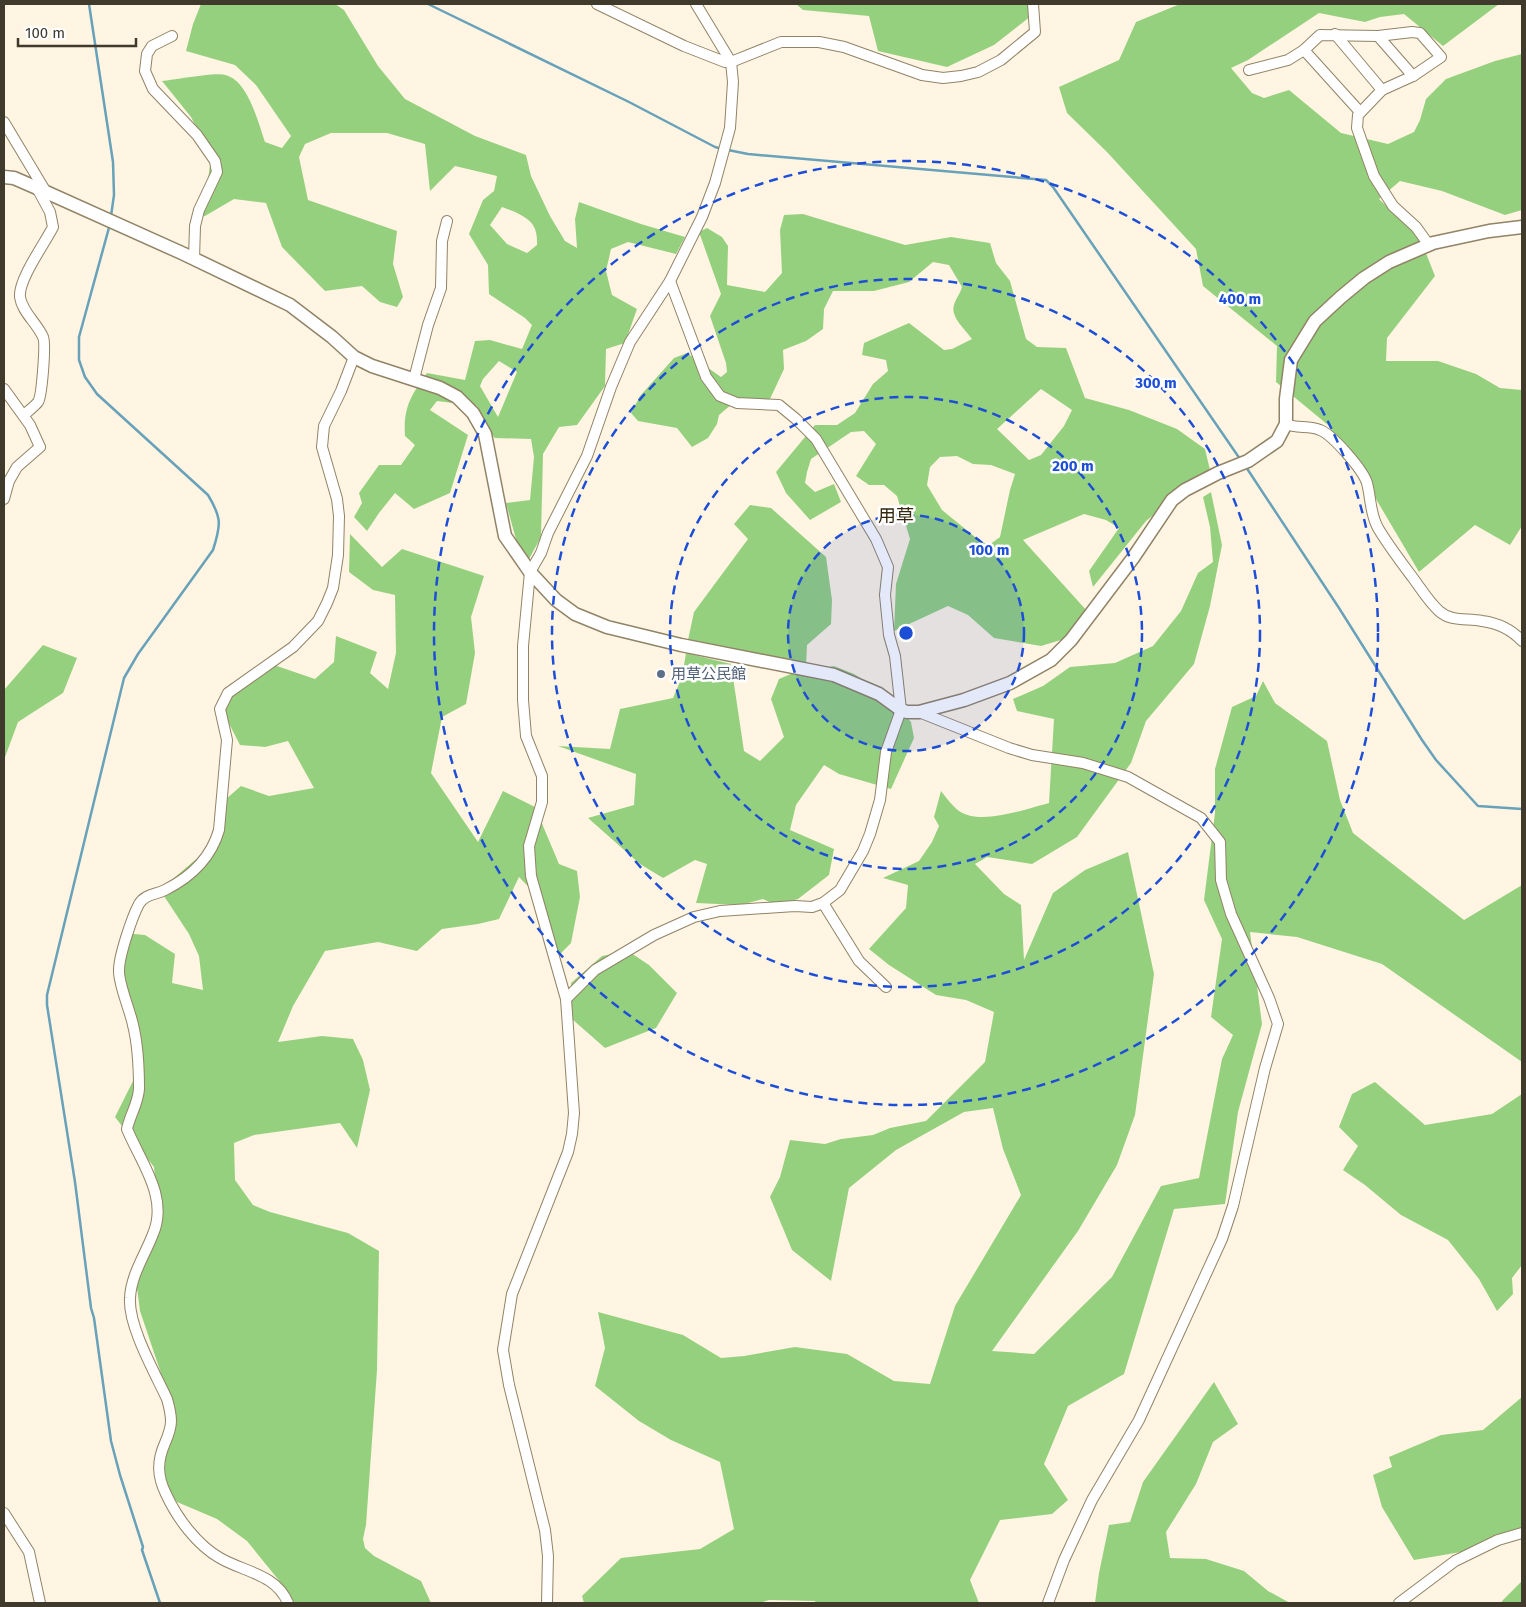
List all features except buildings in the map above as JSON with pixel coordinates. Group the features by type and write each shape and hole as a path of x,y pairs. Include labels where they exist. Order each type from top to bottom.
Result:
{"street":[{"path":"597,4 684,46 725,62 731,62 781,42 818,42 844,47 922,75 943,78 978,72 1001,60 1035,32 1033,4"},
{"path":"548,1603 548,1556 545,1530 508,1385 503,1350 512,1294 559,1176 572,1134 574,1114 566,999 531,876 529,846 542,802 542,776 526,736 523,700 523,646 530,572 587,456 611,387 630,342 670,281 702,218 716,183 730,128 733,82 731,62 696,4"},
{"path":"1249,70 1288,60 1304,50 1320,35 1378,36 1412,32 1420,33 1441,57 1413,76 1382,90 1358,115 1357,128 1374,176 1393,206 1416,227 1429,245"},
{"path":"1336,34 1382,90"},
{"path":"172,36 152,46 147,54 145,71 153,89 197,134 215,161 217,172 199,210 195,226 194,258"},
{"path":"1378,36 1413,76"},
{"path":"1304,50 1360,112"},
{"path":"4,122 42,190 50,212 53,228 40,248 22,284 20,296 30,317 44,338 39,401 24,415"},
{"path":"4,177 14,178 194,258 290,305 332,336 354,357 372,366 440,388 457,397 473,412 485,434 506,536 530,572 556,600 575,614 607,627 681,645 834,675 879,694 901,710 907,712 919,712 964,700 1010,683 1051,660 1071,640 1134,558 1172,500 1185,490 1218,473 1248,461 1277,441 1286,424 1286,398 1291,360 1315,321 1364,278 1389,262 1429,245 1489,231 1522,226"},
{"path":"414,380 428,325 441,288 442,241 447,221"},
{"path":"566,999 595,970 654,934 694,917 720,911 795,906 812,907 823,904 840,890 864,851 880,800 886,752 901,710 896,656 890,635 885,595 888,567 876,539 816,440 796,419 779,405 737,403 720,396 706,378 670,281"},
{"path":"288,1603 280,1590 271,1581 220,1558 206,1548 181,1520 159,1479 159,1456 170,1431 170,1410 167,1399 134,1326 129,1300 132,1284 154,1232 157,1202 150,1174 128,1129 128,1123 138,1102 139,1090 134,1025 118,972 123,949 140,904 148,895 162,891 175,884 198,867 215,842 228,740 220,709 228,693 293,647 318,621 333,588 338,555 339,516 337,498 322,447 324,426 341,391 354,357"},
{"path":"4,389 24,415 40,447 17,467 9,481 4,499"},
{"path":"1286,424 1320,430 1331,438 1351,460 1365,478 1377,527 1438,611 1449,618 1482,621 1501,626 1514,632 1522,641"},
{"path":"919,712 1009,748 1032,755 1083,764 1128,777 1201,818 1220,842 1221,880 1231,914 1269,998 1278,1024 1265,1068 1233,1206 1222,1239 1139,1420 1092,1500 1064,1560 1048,1603"},
{"path":"823,904 859,961 886,987"},
{"path":"4,1513 29,1552 40,1603"},
{"path":"1399,1603 1455,1561 1498,1540 1522,1533"}],"green space":[{"path":"201,4 335,4 344,10 378,66 405,99 475,136 526,155 531,176 550,216 565,241 577,248 575,219 579,202 685,237 676,254 628,242 611,249 606,271 612,295 637,309 625,343 606,349 605,386 577,425 559,427 543,454 541,537 529,559 519,550 506,503 530,500 534,457 531,439 495,438 490,433 477,406 437,401 430,410 468,435 450,493 414,509 395,493 367,531 354,517 362,503 359,493 379,465 401,465 415,445 405,436 405,417 412,395 427,373 465,380 475,341 490,340 522,349 532,325 525,318 489,294 488,265 469,234 483,200 494,191 497,176 455,166 430,191 425,144 387,133 331,133 305,144 299,157 308,200 397,231 393,264 403,297 397,307 380,302 362,286 325,291 282,247 266,203 234,199 205,216 193,218 208,180 211,157 191,117 162,81 220,74 233,78 246,93 251,103 265,142 282,148 291,136 256,85 235,65 186,51 193,24","holes":["502,207 521,215 533,225 537,245 527,253 507,244 490,225","499,361 517,372 498,417 480,386 483,379"]},
{"path":"796,4 1028,4 1031,16 994,45 947,67 878,51 869,16 803,10"},
{"path":"1180,4 1499,4 1443,46 1404,14 1380,17 1365,22 1319,13 1248,60 1231,68 1252,93 1264,98 1289,90 1341,133 1388,144 1414,132 1420,120 1426,99 1446,79 1495,61 1522,54 1522,210 1505,215 1442,191 1400,181 1379,199 1420,238 1435,276 1387,338 1386,361 1438,361 1476,374 1500,388 1522,390 1522,526 1510,545 1475,525 1419,572 1376,499 1328,425 1276,382 1277,346 1203,286 1196,249 1107,152 1067,113 1059,87 1119,60 1136,22"},
{"path":"803,214 905,245 951,237 990,243 996,263 1010,281 1026,339 1037,347 1066,348 1085,398 1129,410 1177,429 1205,449 1210,470 1146,521 1093,587 1089,571 1119,528 1106,520 1084,514 1023,540 1087,611 1064,639 1041,646 994,638 968,615 948,606 894,631 896,584 910,539 897,496 884,485 869,485 856,476 876,444 864,431 851,432 811,459 805,483 815,492 834,484 841,502 810,520 786,493 776,472 815,425 837,425 855,413 873,384 888,371 886,360 862,355 864,343 909,323 944,350 952,349 972,339 954,314 954,305 962,287 949,265 933,262 909,282 874,291 833,291 824,309 823,329 806,341 783,350 784,369 770,399 738,399 719,415 717,424 708,438 692,447 677,428 638,421 631,413 640,396 674,358 687,353 721,377 727,372 726,363 710,316 721,294 699,232 707,228 722,237 728,246 727,285 765,292 782,273 780,230 784,215","holes":["1041,389 1072,410 1064,426 1041,455 1029,460 997,429","957,456 973,464 991,465 1015,474 1000,537 989,545 980,541 942,510 927,485 930,467 940,457"]},
{"path":"1211,492 1222,545 1210,606 1194,664 1146,721 1131,763 1077,837 1032,864 987,857 975,864 1004,894 1021,905 1024,960 1053,893 1085,870 1128,852 1154,974 1135,1115 1117,1165 1078,1231 992,1351 1034,1354 1112,1277 1161,1186 1199,1178 1222,1059 1233,1035 1211,1017 1222,939 1204,900 1215,813 1215,769 1232,707 1256,696 1263,681 1275,703 1327,741 1340,800 1353,833 1464,920 1522,885 1522,1062 1382,964 1297,937 1250,932 1262,1024 1238,1112 1225,1204 1174,1209 1124,1374 1068,1406 1044,1464 1068,1500 1052,1514 1000,1520 970,1580 979,1603 816,1603 815,1601 769,1600 760,1603 584,1603 582,1596 621,1558 700,1549 734,1529 720,1462 671,1440 639,1421 595,1386 605,1348 598,1312 683,1335 721,1358 795,1347 847,1354 894,1381 930,1384 955,1306 1021,1195 1003,1149 993,1108 964,1112 896,1150 849,1188 831,1281 792,1250 770,1197 780,1177 790,1140 825,1144 841,1139 873,1135 890,1128 926,1121 985,1062 994,1012 966,1000 936,995 889,965 869,949 906,908 908,885 883,878 919,861 932,842 939,826 934,817 941,791 959,811 979,817 1003,815 1049,803 1054,719 1017,711 1013,699 1043,686 1070,667 1115,663 1153,646 1181,611 1198,573 1213,562 1210,527 1203,497"},
{"path":"750,505 771,508 826,557 832,600 831,624 807,645 806,666 688,640 694,612 748,539 734,524"},
{"path":"350,534 382,567 402,549 484,576 471,617 475,653 466,704 442,717 431,773 478,842 503,791 535,807 559,864 577,871 580,897 571,943 560,954 554,944 544,903 519,877 499,919 442,929 417,951 378,942 325,951 293,1006 278,1042 322,1036 353,1039 363,1060 370,1090 357,1148 340,1123 254,1135 234,1143 235,1180 253,1205 270,1212 348,1233 379,1251 377,1370 366,1525 363,1539 365,1548 374,1556 421,1581 431,1603 290,1603 290,1594 247,1541 217,1519 177,1502 155,1472 172,1406 140,1311 136,1280 159,1226 154,1167 115,1117 141,1065 123,975 124,933 145,935 175,954 172,983 203,990 199,956 189,934 160,890 222,837 226,799 241,786 269,796 314,788 288,741 265,747 240,745 219,704 230,684 274,665 315,679 334,662 336,636 377,652 370,673 388,689 396,653 395,595 373,590 349,572"},
{"path":"43,645 77,658 63,693 18,722 4,760 4,690"},
{"path":"686,653 731,664 744,751 760,761 784,737 771,699 779,679 793,673 834,666 854,674 885,693 911,722 914,738 891,789 839,774 824,765 796,805 790,830 834,849 829,875 798,899 776,905 763,899 740,905 696,903 707,864 695,860 663,878 640,864 588,818 634,805 636,774 558,746 610,749 620,709 673,698 682,677"},
{"path":"628,951 649,965 677,993 656,1028 605,1048 572,1019 571,983 602,956"},
{"path":"1375,1082 1425,1125 1492,1114 1522,1094 1522,1265 1512,1278 1513,1294 1497,1311 1479,1279 1448,1240 1401,1215 1365,1185 1343,1170 1358,1146 1339,1127 1352,1094"},
{"path":"1214,1382 1238,1424 1213,1442 1196,1484 1166,1532 1170,1558 1206,1559 1244,1571 1268,1591 1290,1603 1095,1603 1109,1525 1130,1522 1143,1482"},
{"path":"1522,1397 1522,1527 1461,1552 1414,1560 1382,1507 1373,1475 1392,1467 1389,1457 1441,1435 1483,1430"},
{"path":"1522,1581 1522,1603 1502,1603 1502,1601"}],"waterway":[{"path":"89,4 113,162 114,195 111,216"},
{"path":"428,4 722,149"},
{"path":"728,150 748,154 1046,180 1053,187 1240,459"},
{"path":"110,224 79,337 79,360 85,377 97,394 208,495 216,510 219,522 218,534 213,550 138,654 124,678 47,995 111,1441 143,1547 142,1550 160,1603"},
{"path":"1246,467 1436,760 1478,806 1522,809"}],"place":[{"name":"用草公民館","path":"661,674"}],"district":[{"name":"用草","path":"896,516"}]}
